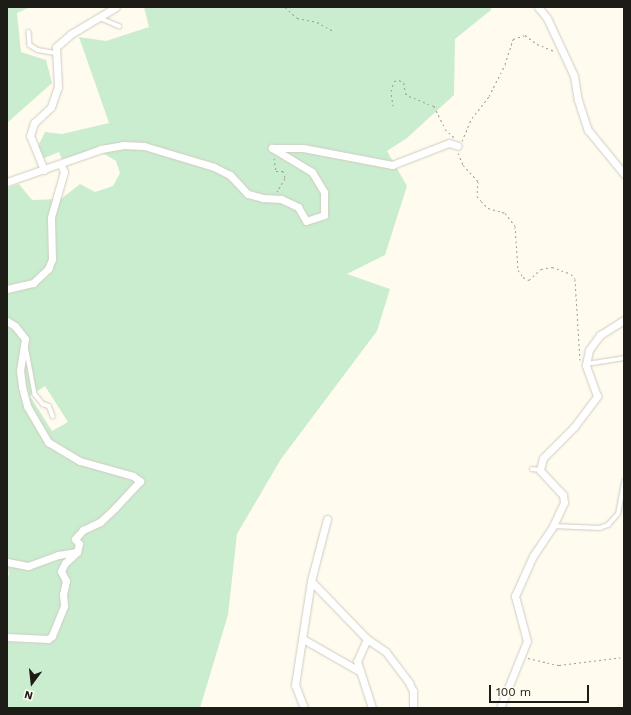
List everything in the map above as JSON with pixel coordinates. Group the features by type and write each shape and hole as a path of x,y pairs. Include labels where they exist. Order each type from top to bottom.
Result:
{"street":[{"path":"44,170 30,136 34,123 51,107 58,87 55,52 58,43 116,7"},
{"path":"538,7 547,18 562,54 574,76 578,100 588,130 624,174"},
{"path":"272,148 303,148 392,165 449,142 458,146"},
{"path":"7,182 61,165 101,149 122,145 144,146 214,167 230,175 248,194 275,199 298,207 306,221 324,215 324,192 312,172 272,148"},
{"path":"7,289 34,283 48,269 52,259 51,217 64,172 61,165"},
{"path":"500,708 522,660 527,641 515,596 533,556 553,526 562,509 563,495 540,470 543,458 574,427 597,396 586,365 589,350 600,335 624,320"},
{"path":"7,321 15,326 25,339 26,345 20,370 22,387 27,406 48,442 80,461 127,474 140,481 105,517 83,530 75,539 78,544 77,552 65,563 61,571 66,581 63,594 64,606 52,636 48,639 7,637"},
{"path":"304,708 295,685 304,639 311,581 327,519"},
{"path":"7,562 28,566 58,555 77,552"},
{"path":"311,581 366,639 386,652 410,683 413,691 413,708"},
{"path":"304,639 359,671"},
{"path":"366,639 358,654 359,671 372,708"}],"lane":[{"path":"99,17 119,26"},
{"path":"29,32 30,46 38,50 55,52"},
{"path":"26,345 36,394 43,404 49,406 53,416"},
{"path":"586,365 624,358"},
{"path":"532,469 540,470"},
{"path":"553,526 600,528 608,525 618,514 624,482"}],"path":[{"path":"285,7 297,18 317,22 333,31"},
{"path":"458,146 478,109 489,96 505,64 513,39 525,35 540,46 562,54"},
{"path":"393,106 391,91 394,81 399,80 404,84 405,93 409,96 434,106 440,122 454,138 458,146 460,162 478,181 477,196 488,208 505,213 515,226 518,270 523,277 529,280 541,270 552,267 571,274 575,279 578,357 586,365"},
{"path":"272,148 276,171 283,171 285,178 275,199"},
{"path":"522,660 529,658 559,665 624,657"}],"green space":[{"path":"7,7 30,7 17,13 21,52 46,60 52,83 7,123"},
{"path":"144,7 491,7 491,10 455,39 454,95 407,138 387,151 407,186 385,255 347,274 390,289 377,331 281,459 237,534 228,615 200,708 7,708 7,576 9,575 7,562 7,188 19,184 32,200 61,199 80,184 95,192 113,186 120,173 116,161 101,152 103,144 63,162 59,152 42,159 38,146 45,132 62,134 109,123 79,37 106,41 149,27","holes":["45,386 68,422 52,431 30,396"]}]}
